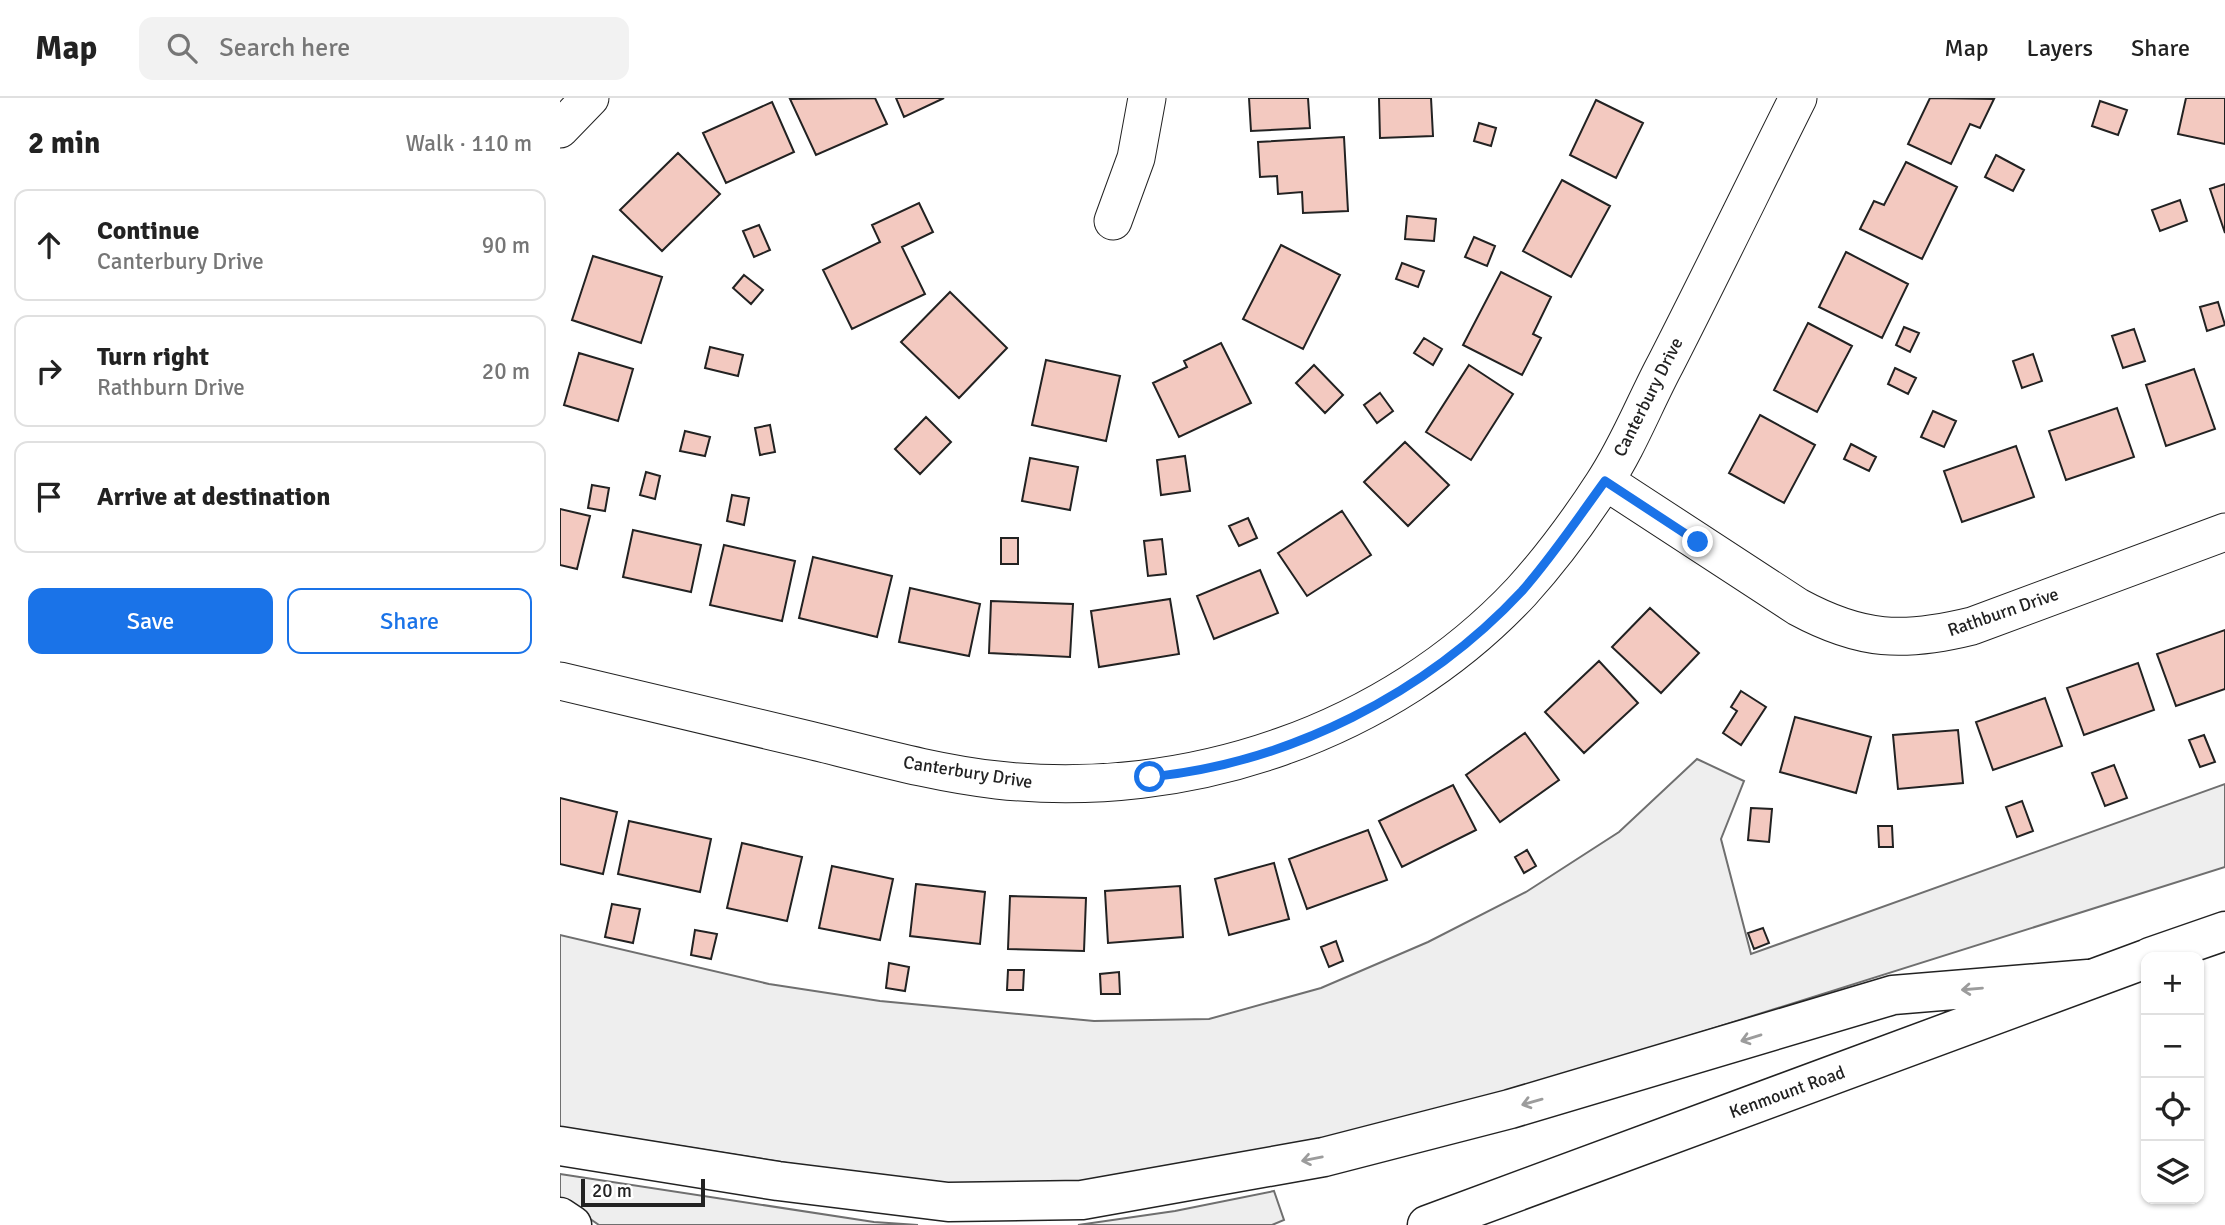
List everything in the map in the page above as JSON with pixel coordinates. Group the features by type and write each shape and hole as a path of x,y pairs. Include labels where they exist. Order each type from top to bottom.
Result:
{"main road":[{"name":"Kenmount Road","path":"2165,952 2225,931"},
{"name":"Kenmount Road","path":"1427,1225 2141,960"},
{"path":"560,1146 778,1181 948,1202 1082,1199 1324,1157 1510,1109 1893,995 2088,979"},
{"path":"560,1217 572,1225"}],"street":[{"path":"560,129 590,98"},
{"path":"1113,221 1136,158 1147,98"},
{"name":"Canterbury Drive","path":"560,681 973,776 1063,784 1191,771 1273,750 1337,725 1398,692 1428,671 1465,643 1520,593 1605,481 1798,98"},
{"name":"Rathburn Drive","path":"1605,481 1798,607 1829,624 1864,635 1899,639 1937,635 1972,626 2225,532"}],"shaded area":[{"path":"1697,759 1744,781 1721,839 1751,954 2225,784 2225,867 1505,1094 1296,1146 1073,1184 986,1187 901,1181 560,1127 560,935 769,984 880,1001 1094,1021 1209,1019 1321,988 1428,942 1526,892 1619,832"},
{"path":"560,1174 874,1222 918,1225 599,1225 560,1198"},
{"path":"1274,1191 1284,1220 1272,1225 1078,1225 1175,1211"}],"building":[{"path":"875,98 887,124 816,155 790,99"},
{"path":"896,98 944,98 904,117"},
{"path":"1249,98 1308,98 1310,128 1251,131"},
{"path":"1379,98 1431,98 1433,136 1380,138"},
{"path":"1930,98 1994,99 1980,128 1970,124 1951,164 1908,144"},
{"path":"2186,98 2225,98 2225,144 2178,134"},
{"path":"1596,100 1643,123 1616,178 1570,155"},
{"path":"2100,101 2127,110 2118,135 2092,126"},
{"path":"772,102 794,152 726,183 703,133"},
{"path":"1479,123 1496,128 1491,146 1474,141"},
{"path":"1344,137 1348,211 1303,213 1302,192 1278,194 1277,176 1260,177 1258,142"},
{"path":"678,153 720,194 662,251 620,210"},
{"path":"1996,155 2024,170 2013,191 1985,177"},
{"path":"1906,162 1957,187 1922,259 1860,229 1874,201 1884,205"},
{"path":"1562,180 1610,206 1571,277 1523,251"},
{"path":"2225,184 2225,233 2210,189"},
{"path":"2180,200 2187,221 2160,231 2152,210"},
{"path":"919,203 933,232 902,247 925,294 852,329 823,270 880,242 872,225"},
{"path":"1407,216 1436,219 1434,241 1405,239"},
{"path":"759,225 770,250 754,257 743,231"},
{"path":"1474,237 1495,246 1487,266 1465,257"},
{"path":"1281,245 1340,275 1303,349 1243,319"},
{"path":"1846,252 1908,284 1882,338 1819,307"},
{"path":"593,256 662,277 641,343 572,320"},
{"path":"1402,263 1424,271 1418,287 1396,279"},
{"path":"1501,272 1551,297 1533,334 1541,338 1522,375 1463,345"},
{"path":"744,275 763,290 751,304 733,288"},
{"path":"950,292 1007,348 959,398 901,342"},
{"path":"2218,302 2225,325 2207,331 2200,307"},
{"path":"1808,323 1852,346 1817,412 1774,390"},
{"path":"1904,327 1919,333 1910,352 1896,345"},
{"path":"2134,329 2145,361 2123,368 2112,336"},
{"path":"1424,338 1442,349 1433,365 1414,353"},
{"path":"1221,343 1251,403 1179,437 1153,383 1187,367 1184,361"},
{"path":"710,347 743,355 738,376 705,368"},
{"path":"579,353 633,369 618,421 564,405"},
{"path":"2033,354 2042,381 2022,388 2013,361"},
{"path":"1046,360 1120,376 1106,441 1032,425"},
{"path":"1314,365 1343,395 1325,413 1296,383"},
{"path":"1469,365 1513,394 1471,460 1426,432"},
{"path":"1895,368 1916,378 1908,394 1888,384"},
{"path":"2194,369 2215,429 2166,446 2146,385"},
{"path":"1380,393 1393,411 1377,423 1364,405"},
{"path":"2117,408 2134,457 2066,480 2049,431"},
{"path":"1933,411 1956,421 1944,447 1921,437"},
{"path":"1760,415 1815,445 1784,503 1729,473"},
{"path":"926,417 951,442 920,474 895,449"},
{"path":"770,425 775,452 760,455 755,428"},
{"path":"685,431 710,437 705,456 680,451"},
{"path":"1405,442 1449,485 1408,526 1364,482"},
{"path":"1851,444 1876,457 1869,471 1844,459"},
{"path":"2016,446 2034,497 1962,522 1944,471"},
{"path":"1185,456 1190,491 1161,495 1157,460"},
{"path":"1030,458 1078,467 1070,510 1022,501"},
{"path":"646,472 660,476 655,499 640,495"},
{"path":"592,485 609,488 605,511 588,508"},
{"path":"732,495 749,498 744,525 727,521"},
{"path":"560,509 590,516 577,569 560,565"},
{"path":"1342,511 1371,555 1307,596 1278,553"},
{"path":"1248,518 1257,538 1239,546 1229,526"},
{"path":"633,530 701,545 691,592 623,577"},
{"path":"1001,538 1018,538 1018,564 1001,564"},
{"path":"1162,539 1166,574 1148,576 1144,541"},
{"path":"724,545 795,561 782,621 710,605"},
{"path":"813,557 892,576 877,637 799,618"},
{"path":"1260,570 1278,613 1214,639 1197,596"},
{"path":"910,588 980,604 969,656 899,642"},
{"path":"1170,599 1179,654 1099,667 1091,611"},
{"path":"991,601 1073,604 1070,657 989,653"},
{"path":"1650,608 1699,653 1661,693 1612,647"},
{"path":"2225,630 2225,689 2176,706 2157,654"},
{"path":"1599,661 1638,703 1584,753 1545,712"},
{"path":"2138,663 2154,710 2084,735 2067,688"},
{"path":"1741,691 1766,707 1741,745 1723,733 1737,711 1731,707"},
{"path":"2045,698 2062,746 1993,770 1976,722"},
{"path":"1795,717 1871,737 1856,793 1780,772"},
{"path":"1958,730 1963,783 1898,789 1893,735"},
{"path":"1525,733 1559,780 1500,822 1466,775"},
{"path":"2204,735 2215,762 2200,767 2189,740"},
{"path":"2114,765 2127,798 2105,806 2092,773"},
{"path":"1453,785 1476,830 1402,867 1379,821"},
{"path":"560,798 617,812 603,874 560,864"},
{"path":"2022,801 2033,831 2017,837 2006,807"},
{"path":"1751,808 1772,809 1769,842 1748,840"},
{"path":"629,821 711,839 700,892 618,874"},
{"path":"1878,826 1892,826 1893,847 1879,847"},
{"path":"1368,830 1387,880 1307,909 1289,859"},
{"path":"742,843 802,857 787,921 727,908"},
{"path":"1527,850 1536,866 1524,873 1515,857"},
{"path":"1274,863 1289,919 1229,935 1215,879"},
{"path":"832,866 893,879 880,940 819,928"},
{"path":"916,884 985,892 980,944 910,936"},
{"path":"1180,886 1183,937 1108,943 1105,891"},
{"path":"1010,896 1086,898 1084,951 1008,949"},
{"path":"612,904 640,909 633,943 605,937"},
{"path":"1763,928 1769,943 1754,949 1748,933"},
{"path":"695,930 717,934 711,959 691,955"},
{"path":"1336,941 1343,961 1329,967 1321,947"},
{"path":"889,963 909,967 905,991 886,988"},
{"path":"1008,970 1024,970 1023,990 1007,990"},
{"path":"1119,972 1120,994 1101,994 1100,974"}],"route":[{"path":"1150,777 1220,765 1273,750 1337,725 1398,692 1448,657 1520,593 1605,481 1698,542"}]}
